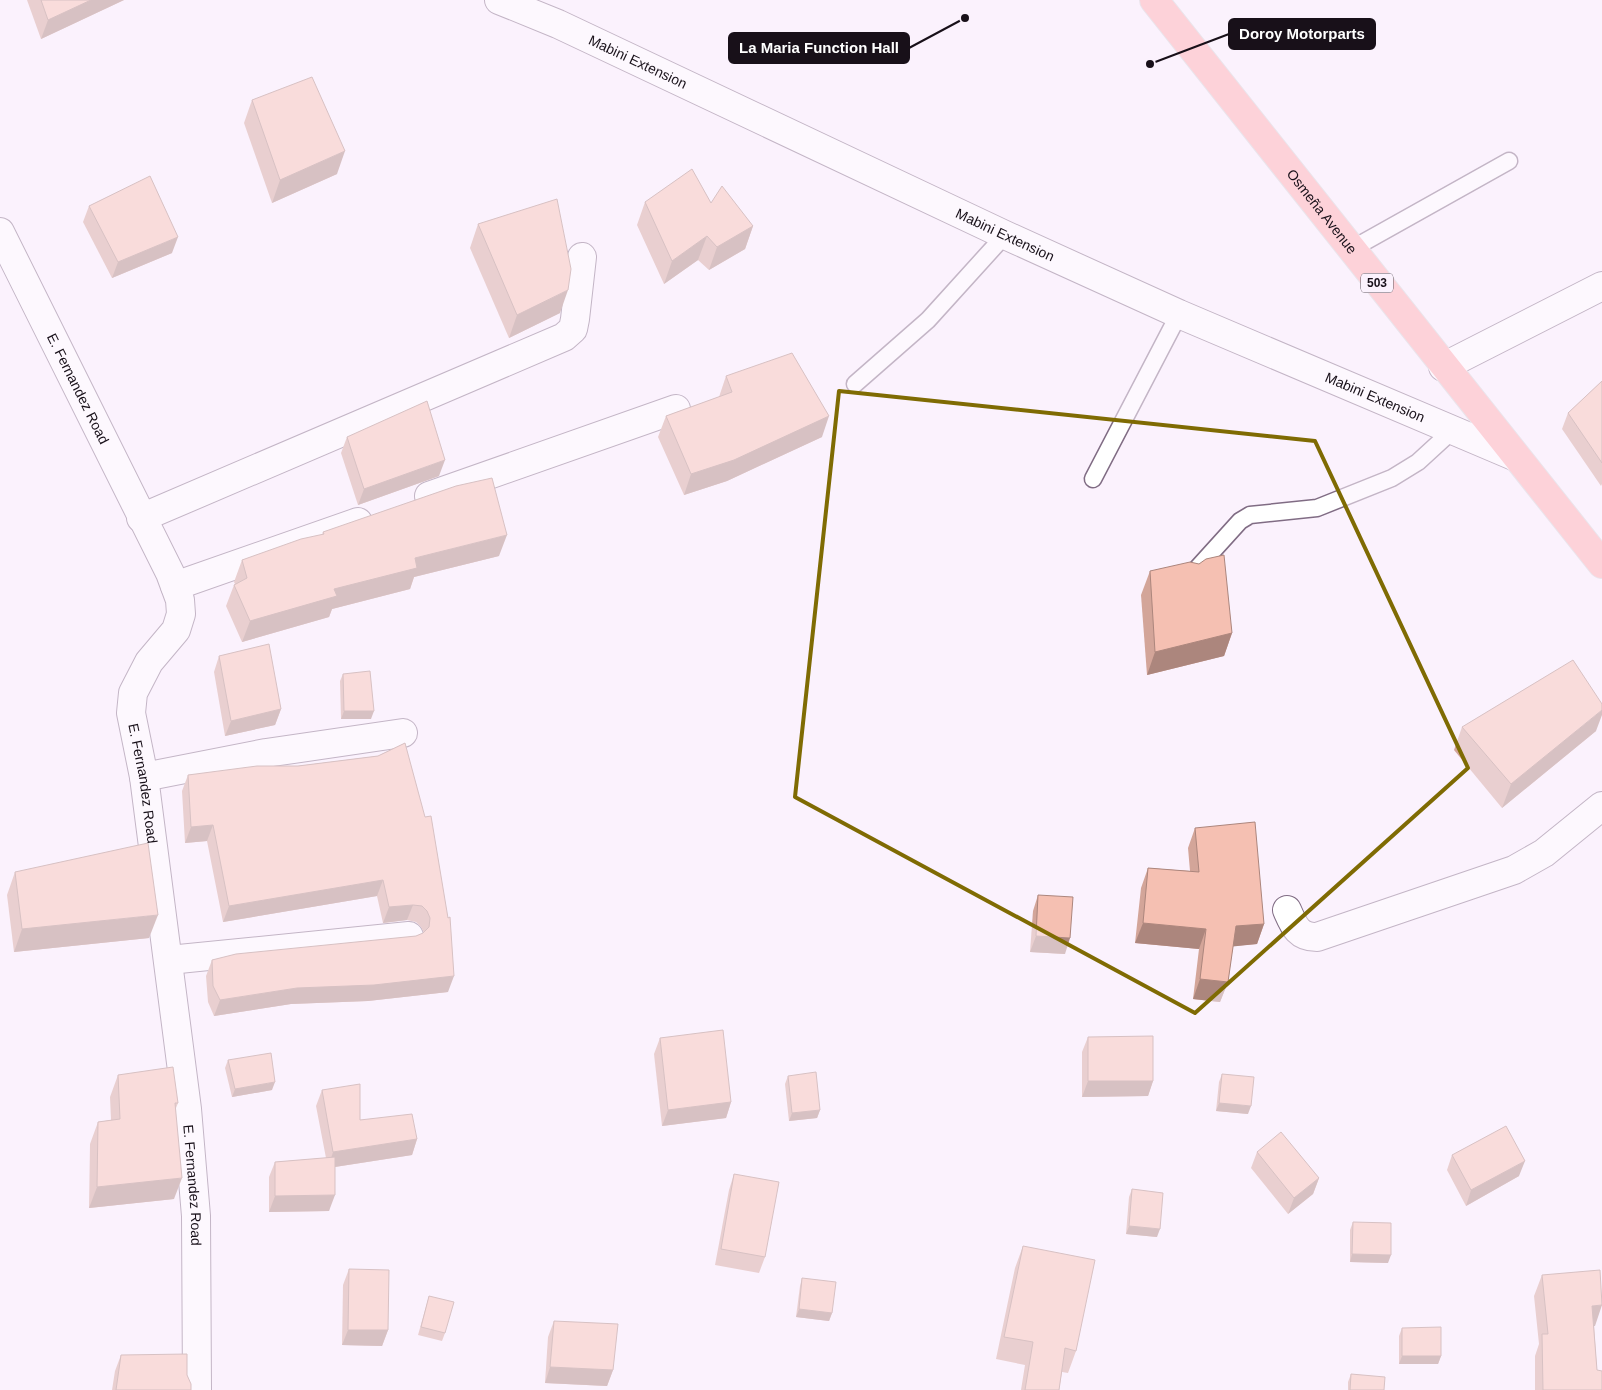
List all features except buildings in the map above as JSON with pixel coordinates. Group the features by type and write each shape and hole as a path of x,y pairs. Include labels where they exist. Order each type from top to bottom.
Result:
{"main road":[{"name":"Osmeña Avenue","path":"1154,0 1350,250 1602,564"}],"street":[{"name":"Mabini Extension","path":"499,0 558,24 1005,235 1179,314 1454,429 1516,457"},
{"name":"E. Fernandez Road","path":"0,232 175,586 180,600 181,614 176,630 149,662 132,693 131,713 144,776 187,1109 196,1216 197,1390"},
{"path":"141,518 564,338 572,329 575,319 582,257"},
{"path":"1443,367 1602,286"},
{"path":"407,504 676,409"},
{"path":"175,586 379,514"},
{"path":"144,776 266,753 403,734"},
{"path":"1287,910 1296,930 1306,937 1317,937 1352,926 1514,870 1544,852 1602,806"},
{"path":"169,960 409,936"}],"lane":[{"path":"1350,250 1509,162"},
{"path":"854,384 928,320 1005,235"},
{"path":"1094,478 1179,314"},
{"path":"1188,578 1240,521 1250,515 1317,508 1392,478 1418,462 1454,429"}],"highlighted area":[{"path":"839,391 1315,441 1468,768 1195,1013 795,797"}],"place":[{"name":"La Maria Function Hall","path":"965,18"},
{"name":"Doroy Motorparts","path":"1150,64"}]}
